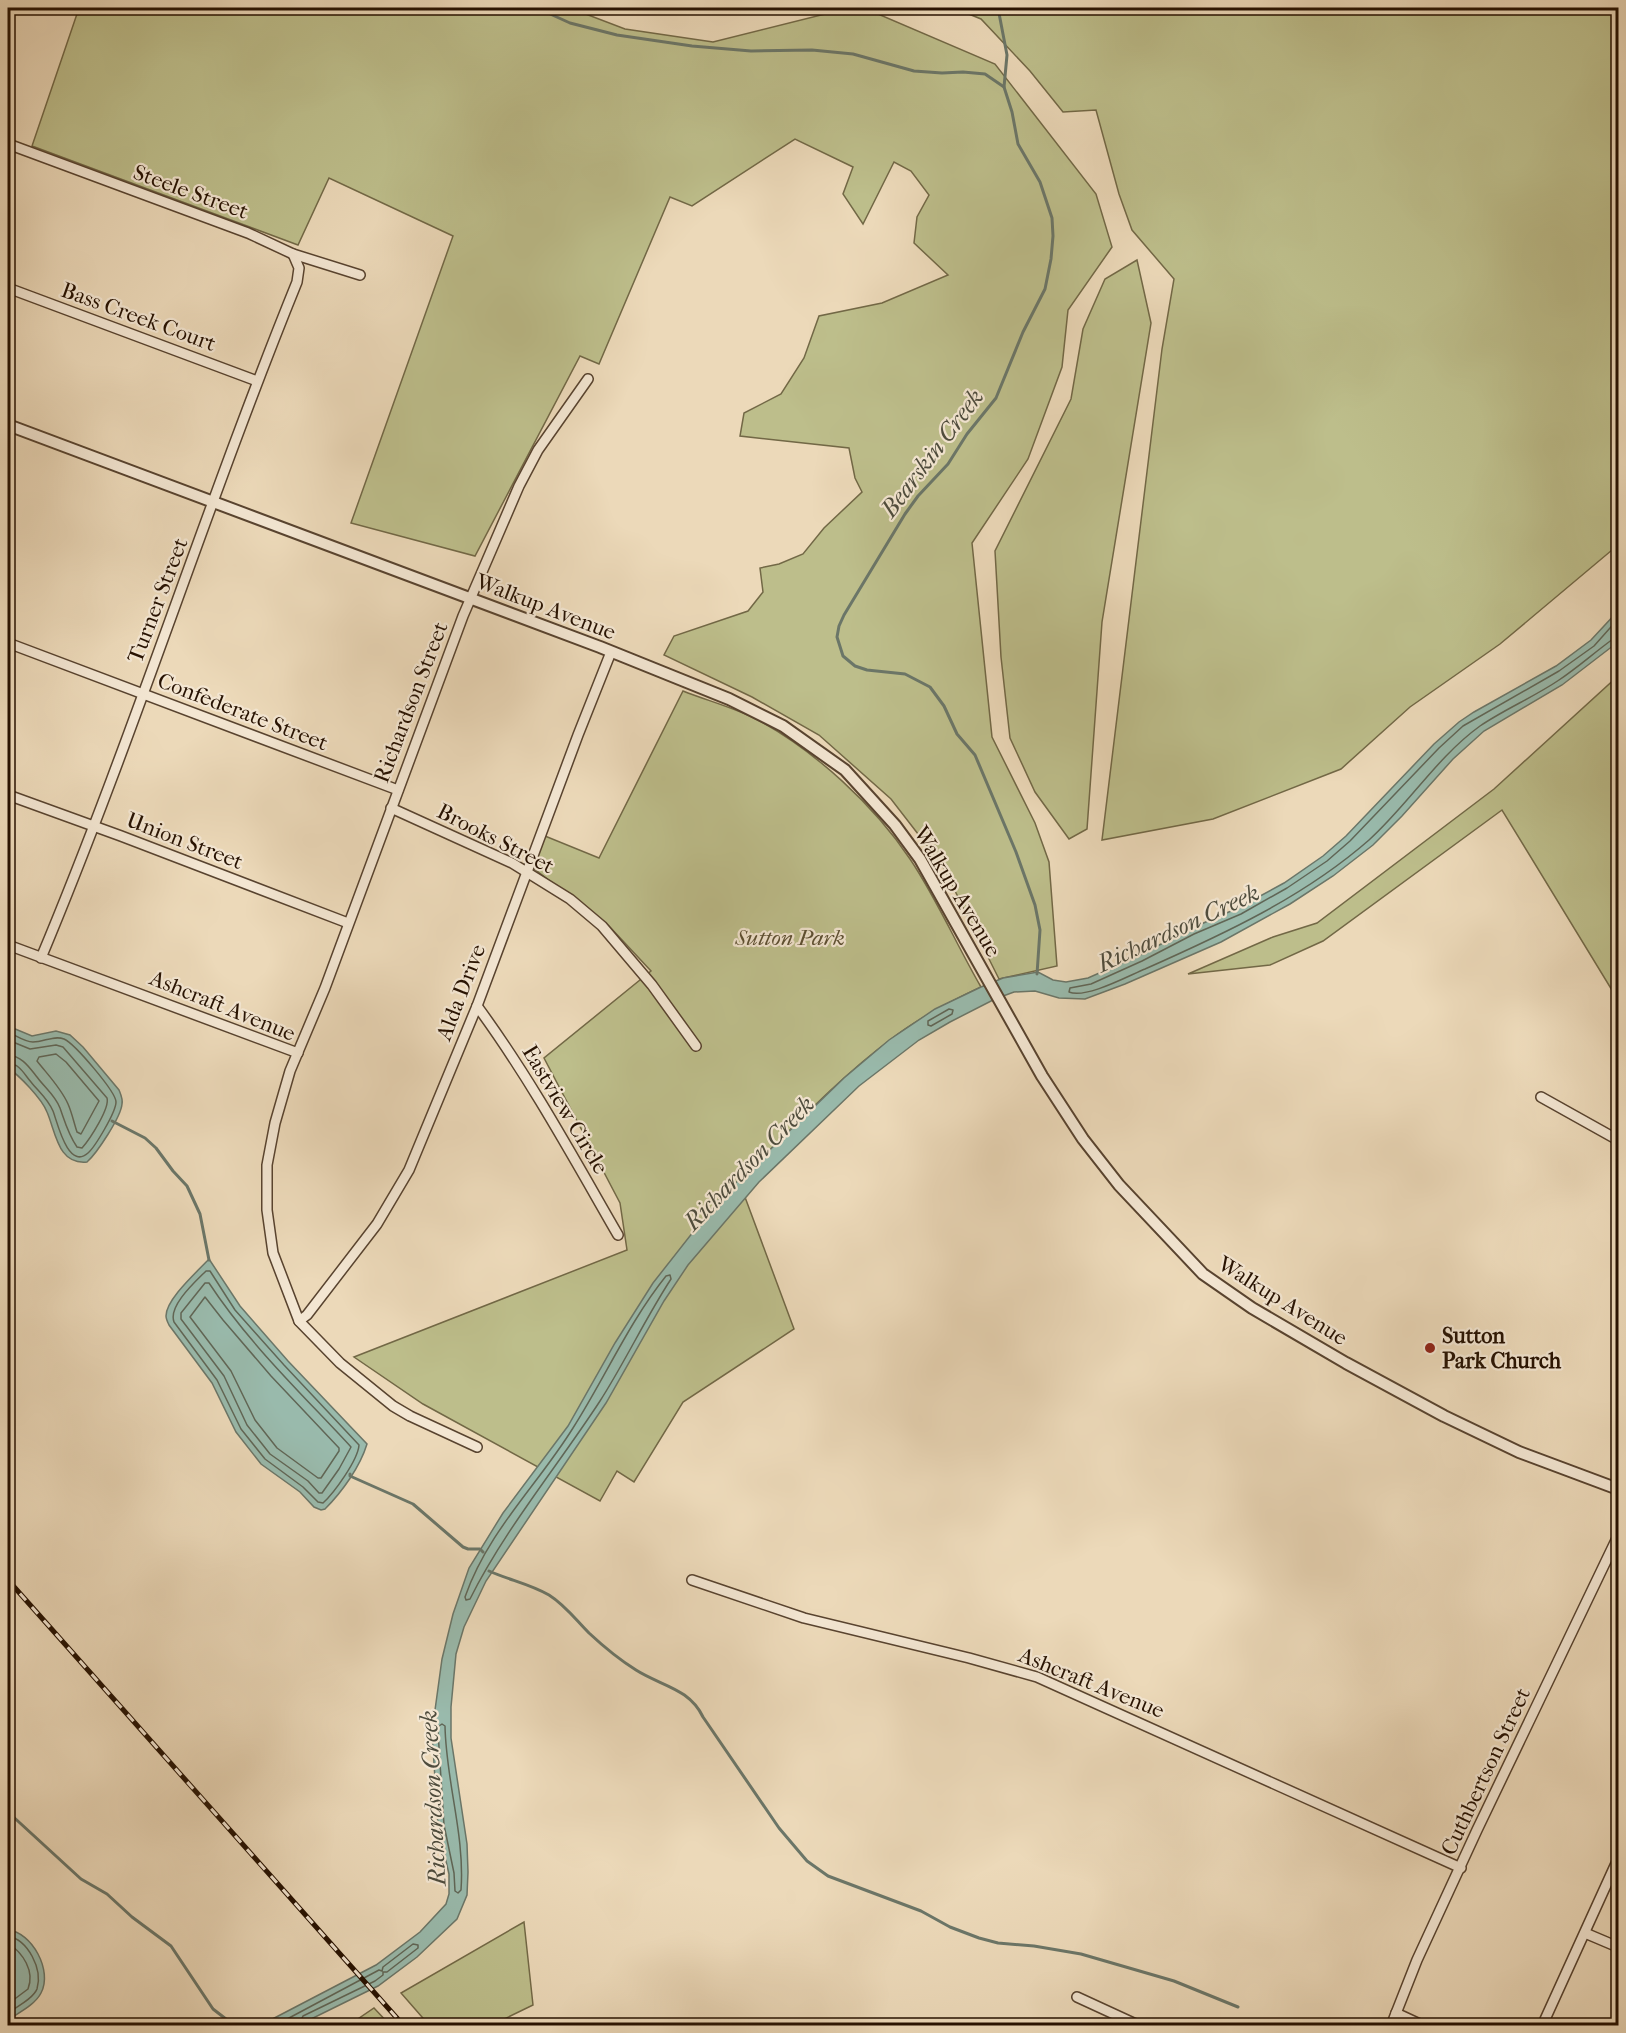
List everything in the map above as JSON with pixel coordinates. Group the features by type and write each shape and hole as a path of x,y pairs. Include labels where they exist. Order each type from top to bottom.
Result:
{"street":[{"name":"Steele Street","path":"8,144 248,233 293,254 360,276"},
{"name":"Turner Street","path":"41,958 73,882 257,381 297,282 298,268 293,254"},
{"name":"Bass Creek Court","path":"8,288 257,381"},
{"name":"Richardson Street","path":"298,1053 325,988 391,808 501,525 538,450 588,379"},
{"name":"Walkup Avenue","path":"8,425 611,652 729,699 783,726 845,770 895,825 920,859 1042,1076 1083,1139 1126,1193 1203,1274 1270,1319 1444,1416 1520,1452 1618,1490"},
{"name":"Confederate Street","path":"8,643 398,790"},
{"name":"Alda Drive","path":"299,1321 314,1306 377,1224 410,1170 477,1006 611,652"},
{"name":"Union Street","path":"8,795 93,825 348,923"},
{"name":"Brooks Street","path":"391,808 527,871 570,899 602,926 652,985 696,1046"},
{"name":"Ashcraft Avenue","path":"8,945 298,1053 290,1071 273,1134 267,1165 267,1210 273,1253 299,1321 340,1363 393,1406 477,1447"},
{"name":"Eastview Circle","path":"477,1006 505,1044 548,1113 618,1235"},
{"path":"1541,1097 1618,1140"},
{"name":"Cuthbertson Street","path":"1391,2025 1417,1960 1618,1536"},
{"name":"Ashcraft Avenue","path":"692,1580 804,1618 986,1662 1037,1677 1074,1691 1461,1868"},
{"path":"1542,2025 1618,1859"},
{"path":"1584,1933 1618,1947"},
{"path":"1077,1997 1140,2025"},
{"path":"1396,2013 1424,2025"}],"green space":[{"path":"79,8 570,8 625,29 713,42 849,8 864,8 995,64 1096,194 1112,247 1068,310 1062,367 1028,459 972,543 992,737 1035,823 1049,862 1057,966 999,979 942,865 891,799 819,735 752,697 664,655 674,636 748,611 763,592 760,568 779,564 803,554 824,528 862,492 855,478 849,448 740,436 744,413 781,394 804,358 819,316 882,303 948,275 914,243 917,217 929,195 911,171 894,162 863,224 843,194 853,167 795,139 692,206 670,197 599,364 580,356 475,556 351,523 453,236 329,178 298,245 32,146"},
{"path":"954,8 1618,8 1618,545 1500,644 1410,707 1341,769 1213,819 1102,840 1162,349 1174,279 1132,230 1119,194 1096,110 1063,112 1030,71 981,19"},
{"path":"1137,260 1151,323 1102,622 1087,829 1069,839 1035,792 1010,738 1001,657 995,551 1071,399 1083,329 1105,279"},
{"path":"1618,676 1618,1000 1502,810 1323,941 1270,965 1188,974 1273,937 1317,923 1494,789"},
{"name":"Sutton Park","path":"683,691 760,721 802,748 842,781 879,819 910,859 981,987 901,1032 850,1072 739,1181 794,1329 683,1402 634,1482 617,1471 600,1501 423,1404 354,1357 627,1250 620,1203 544,1058 651,971 609,926 533,868 545,836 599,858"},
{"path":"524,1922 533,2005 492,2025 429,2025 401,1993"},
{"path":"374,2008 390,2025 349,2025"}],"water":[{"path":"1618,611 1618,642 1562,685 1484,731 1453,759 1373,845 1333,876 1290,904 1221,942 1125,984 1085,999 1059,998 1035,991 1014,992 950,1022 919,1040 859,1086 759,1182 688,1265 664,1301 606,1403 486,1581 464,1627 456,1654 451,1707 451,1738 467,1844 468,1872 467,1895 457,1919 417,1957 378,1986 299,2025 259,2026 376,1965 420,1932 446,1904 449,1894 449,1874 438,1826 432,1732 442,1659 453,1614 469,1568 503,1513 568,1426 615,1343 653,1283 719,1199 844,1078 889,1040 935,1009 1003,978 1038,972 1053,980 1066,982 1088,978 1238,908 1284,883 1323,856 1346,836 1434,744 1459,722 1556,666 1591,640"},
{"path":"8,1026 32,1036 56,1031 70,1035 119,1090 122,1102 118,1117 87,1162 77,1162 64,1153 44,1107 30,1088 8,1068"},
{"path":"209,1259 240,1306 288,1361 367,1444 350,1479 325,1509 314,1507 300,1492 261,1464 236,1432 212,1383 169,1324 166,1316 171,1302"},
{"path":"8,1930 17,1932 25,1938 38,1954 44,1974 44,1984 41,1993 31,2005 8,2020"}],"waterway":[{"name":"Bearskin Creek","path":"537,8 570,23 617,35 692,46 751,51 812,50 853,54 914,71 985,74 1004,87 1012,112 1018,144 1040,182 1052,218 1051,259 1045,289 1023,332 996,398 967,434 948,464 918,496 905,514 844,615 837,637 843,656 855,666 867,670 905,674 930,687 944,706 957,734 975,755 1016,852 1035,905 1040,930 1037,974"},
{"path":"998,8 1007,55 1004,87"},
{"path":"112,1121 145,1138 187,1186 200,1214 209,1260"},
{"path":"350,1474 350,1476 413,1504 463,1547 480,1549 483,1552"},
{"path":"489,1571 549,1595 618,1658 690,1700 779,1828 807,1861 828,1876 921,1911 950,1927 979,1938 998,1943 1081,1954 1174,1981 1238,2007"},
{"path":"8,1812 81,1879 107,1894 132,1917 171,1946 213,2009 235,2026"}],"railway":[{"path":"8,1580 404,2026"}],"place":[{"name":"Sutton Park Church","path":"1430,1348"}],"water label":[{"name":"Richardson Creek","path":"1178,928"},
{"name":"Richardson Creek","path":"749,1163"},
{"name":"Richardson Creek","path":"433,1798"}]}
